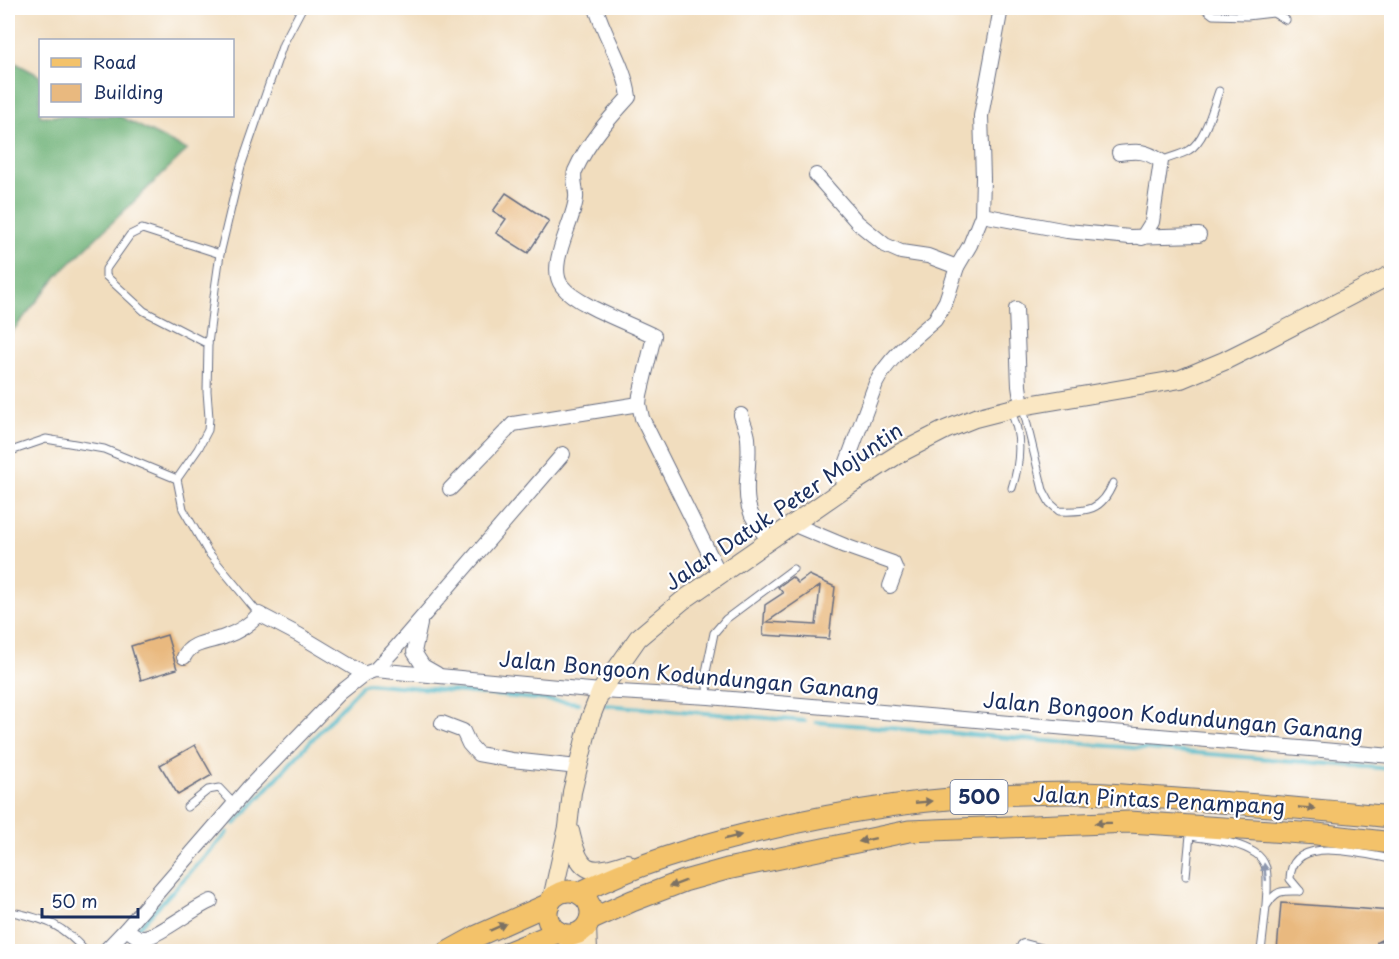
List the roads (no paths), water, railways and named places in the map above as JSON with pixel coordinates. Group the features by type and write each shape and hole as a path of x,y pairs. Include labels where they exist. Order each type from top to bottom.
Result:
{"main road":[{"name":"Jalan Datuk Peter Mojuntin","path":"551,902 568,826 572,792 590,719 601,691 638,638 682,601 795,525 842,490 900,453 945,430 975,418 1016,407 1181,379 1253,347 1392,274"},
{"name":"Jalan Pintas Penampang","path":"579,893 616,876 699,848 819,816 983,796 1083,793 1319,809 1392,817"},
{"name":"Jalan Pintas Penampang","path":"588,923 675,884 728,868 909,831 1129,822 1317,834 1387,844"},
{"path":"568,826 574,853 579,861 591,870 609,869 681,848 699,848"},
{"name":"500","path":"448,951 551,902 563,892 579,893"},
{"path":"579,893 591,908 588,923 588,951"},
{"path":"551,902 548,917 553,928 565,941"},
{"name":"500","path":"509,951 565,941 588,923"}],"street":[{"path":"596,8 627,84 629,97 598,130 574,174 576,197 556,273 560,285 579,300 654,336 639,404 646,426 720,575"},
{"path":"842,490 844,470 879,377 892,359 935,320 946,302 957,267 970,245 982,216 981,116 1001,8"},
{"path":"1119,153 1148,152 1161,161 1152,222 1142,238"},
{"path":"816,175 858,223 885,244 901,252 928,256 957,267"},
{"path":"982,216 1067,231 1142,238 1199,235"},
{"path":"1016,309 1019,386 1016,407"},
{"path":"450,489 513,424 639,404"},
{"path":"741,415 748,436 745,490 750,512 757,528 771,541"},
{"path":"104,951 126,929 234,804 340,693 369,672 421,619 563,454"},
{"path":"795,525 893,563 896,570 890,586"},
{"path":"184,657 186,651 250,624 259,614 369,672"},
{"path":"421,619 414,652 423,666 440,676"},
{"name":"Jalan Bongoon Kodundungan Ganang","path":"369,672 710,698 1392,756"},
{"path":"442,723 462,731 478,754 578,767"},
{"path":"126,929 139,938 156,935 200,905 212,901"},
{"path":"1024,947 1043,951"}],"lane":[{"path":"259,614 208,552 183,509 177,478 198,449 207,430 209,418 208,344 220,254 241,166 284,44 302,8"},
{"path":"1204,8 1213,15 1247,16 1274,13 1286,20"},
{"path":"1161,161 1191,150 1199,140 1212,114 1219,91"},
{"path":"208,344 137,306 106,276 106,269 130,235 142,229 220,254"},
{"path":"1016,407 1043,490 1050,503 1059,511 1079,512 1102,503 1107,499 1113,483"},
{"path":"1012,488 1017,474 1016,407"},
{"path":"8,452 46,438 104,449 177,478"},
{"path":"710,698 705,677 714,633 726,619 793,569"},
{"path":"187,807 208,790 219,788 234,804"},
{"path":"1129,822 1241,846 1256,854 1266,867 1261,951"},
{"path":"1186,876 1190,835"},
{"path":"1265,907 1274,894 1281,891 1300,891 1290,879 1290,872 1294,862 1302,854 1315,850 1357,853 1392,859"},
{"path":"8,911 46,920 72,935 86,951"},
{"path":"1381,946 1392,947"}],"waterway":[{"path":"235,824 362,685 367,683 579,703"},
{"path":"605,705 805,721"},
{"path":"816,722 1392,769"},
{"path":"136,930 228,832"},
{"path":"118,952 124,944"}]}
